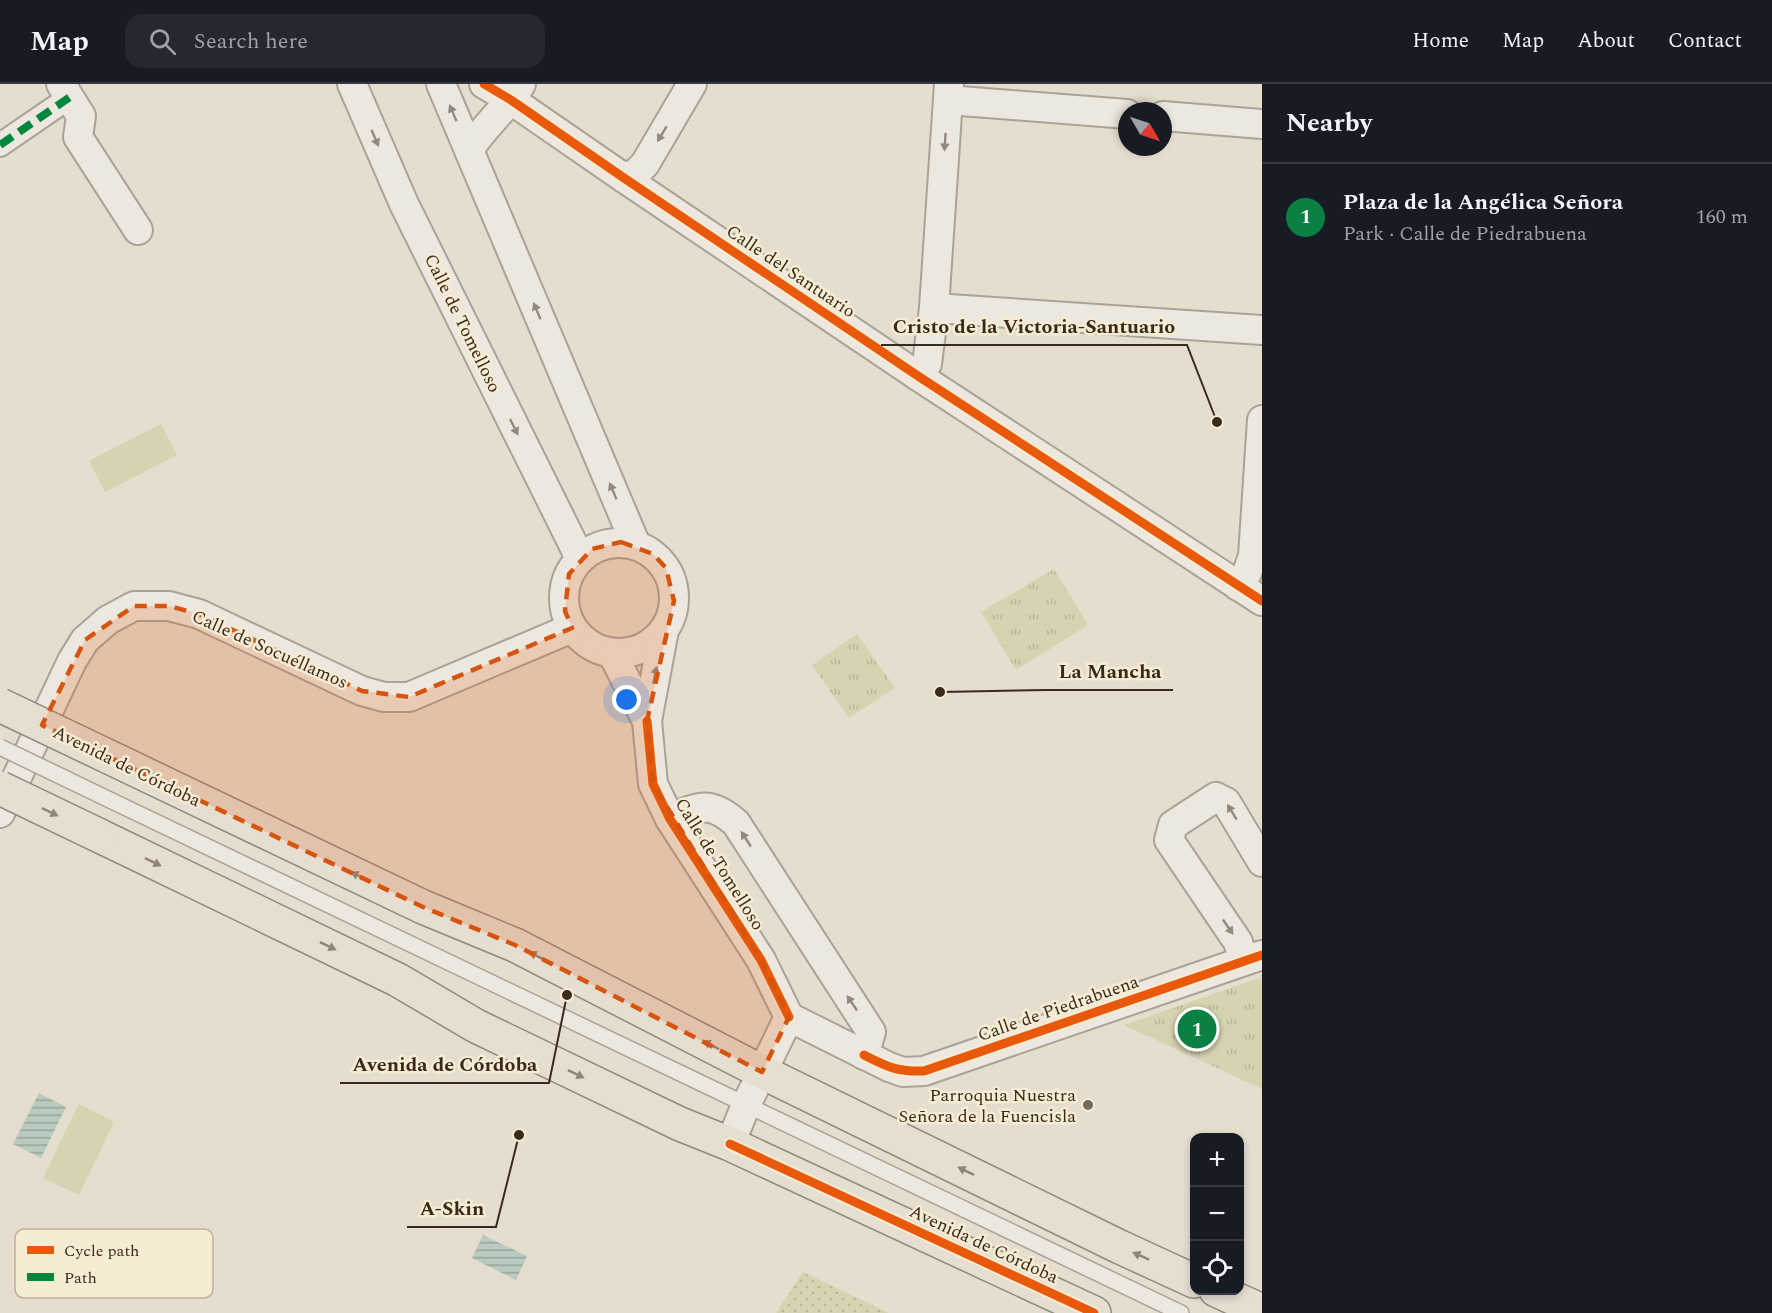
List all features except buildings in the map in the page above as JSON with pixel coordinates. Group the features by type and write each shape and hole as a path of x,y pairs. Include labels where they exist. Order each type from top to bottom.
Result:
{"main road":[{"name":"Avenida de Córdoba","path":"0,705 423,907 515,945 762,1072 1190,1279"},
{"name":"Avenida de Córdoba","path":"0,788 398,980 476,1026 680,1124 730,1144 1088,1312"},
{"path":"1227,1295 1262,1311"}],"street":[{"name":"Calle de Tomelloso","path":"352,84 404,204 579,558"},
{"path":"441,84 636,545"},
{"name":"Calle del Santuario","path":"484,84 516,92 624,178 918,376 1250,593"},
{"path":"624,178 636,173 645,164 692,84"},
{"path":"0,145 65,91 81,116 78,137 138,230"},
{"path":"469,150 479,133 516,92"},
{"path":"918,376 927,364 934,308 949,92 1118,113"},
{"path":"1172,117 1262,124"},
{"path":"934,308 1262,330"},
{"path":"1250,593 1247,573 1252,556 1262,427"},
{"path":"621,542 636,545 653,554 666,568 673,586 674,601 671,616 664,630 653,641 641,648 626,653 612,653 596,649 582,640 572,628 565,611 564,592 569,574 579,558 592,549 606,543 621,542"},
{"name":"Calle de Socuéllamos","path":"0,813 72,661 86,640 108,620 134,606 169,606 199,614 362,691 384,697 409,697 572,628"},
{"name":"Calle de Tomelloso","path":"664,630 646,721 653,784 670,819 761,960 789,1017"},
{"name":"Calle de Tomelloso","path":"612,653 646,721"},
{"name":"Calle de Piedrabuena","path":"789,1017 889,1067 903,1072 924,1071 1253,958 1238,942 1169,840 1173,825 1216,797 1227,802 1262,862"},
{"name":"Calle de Tomelloso","path":"670,819 703,807 722,811 736,824 871,1032 864,1055"},
{"path":"730,1144 746,1105 789,1017"}],"lane":[{"name":"Avenida de Córdoba","path":"0,747 1181,1313"}],"highlighted area":[{"path":"621,542 653,554 666,568 674,601 647,721 653,784 761,960 789,1017 762,1072 515,945 423,907 42,725 85,640 134,606 169,606 199,614 362,691 409,697 572,628 565,611 569,574 592,549"}],"green space":[{"path":"161,424 177,455 105,492 89,461"},
{"path":"1054,569 1088,625 1016,670 981,612"},
{"path":"857,634 895,688 849,718 812,665"},
{"path":"1262,977 1262,1089 1124,1025"},
{"path":"79,1104 114,1122 79,1195 43,1178"},
{"path":"803,1272 889,1313 776,1313"}],"shaded area":[{"path":"39,1093 66,1107 41,1158 13,1144"},
{"path":"483,1235 527,1256 516,1280 472,1258"}],"marked path":[{"path":"0,145 70,97"}],"cycle path":[{"path":"484,84 918,376 1262,601"},
{"path":"647,721 653,784 670,819 761,960 789,1017"},
{"path":"864,1055 893,1068 924,1071 1262,955"},
{"path":"730,1144 1094,1313"}],"place":[{"name":"Cristo de la Victoria-Santuario","path":"1217,422"},
{"name":"La Mancha","path":"940,692"},
{"name":"Avenida de Córdoba","path":"567,995"},
{"name":"Plaza de la Angélica Señora","path":"1197,1029"},
{"name":"Parroquia Nuestra Señora de la Fuencisla","path":"1088,1105"},
{"name":"A-Skin","path":"519,1135"}]}
